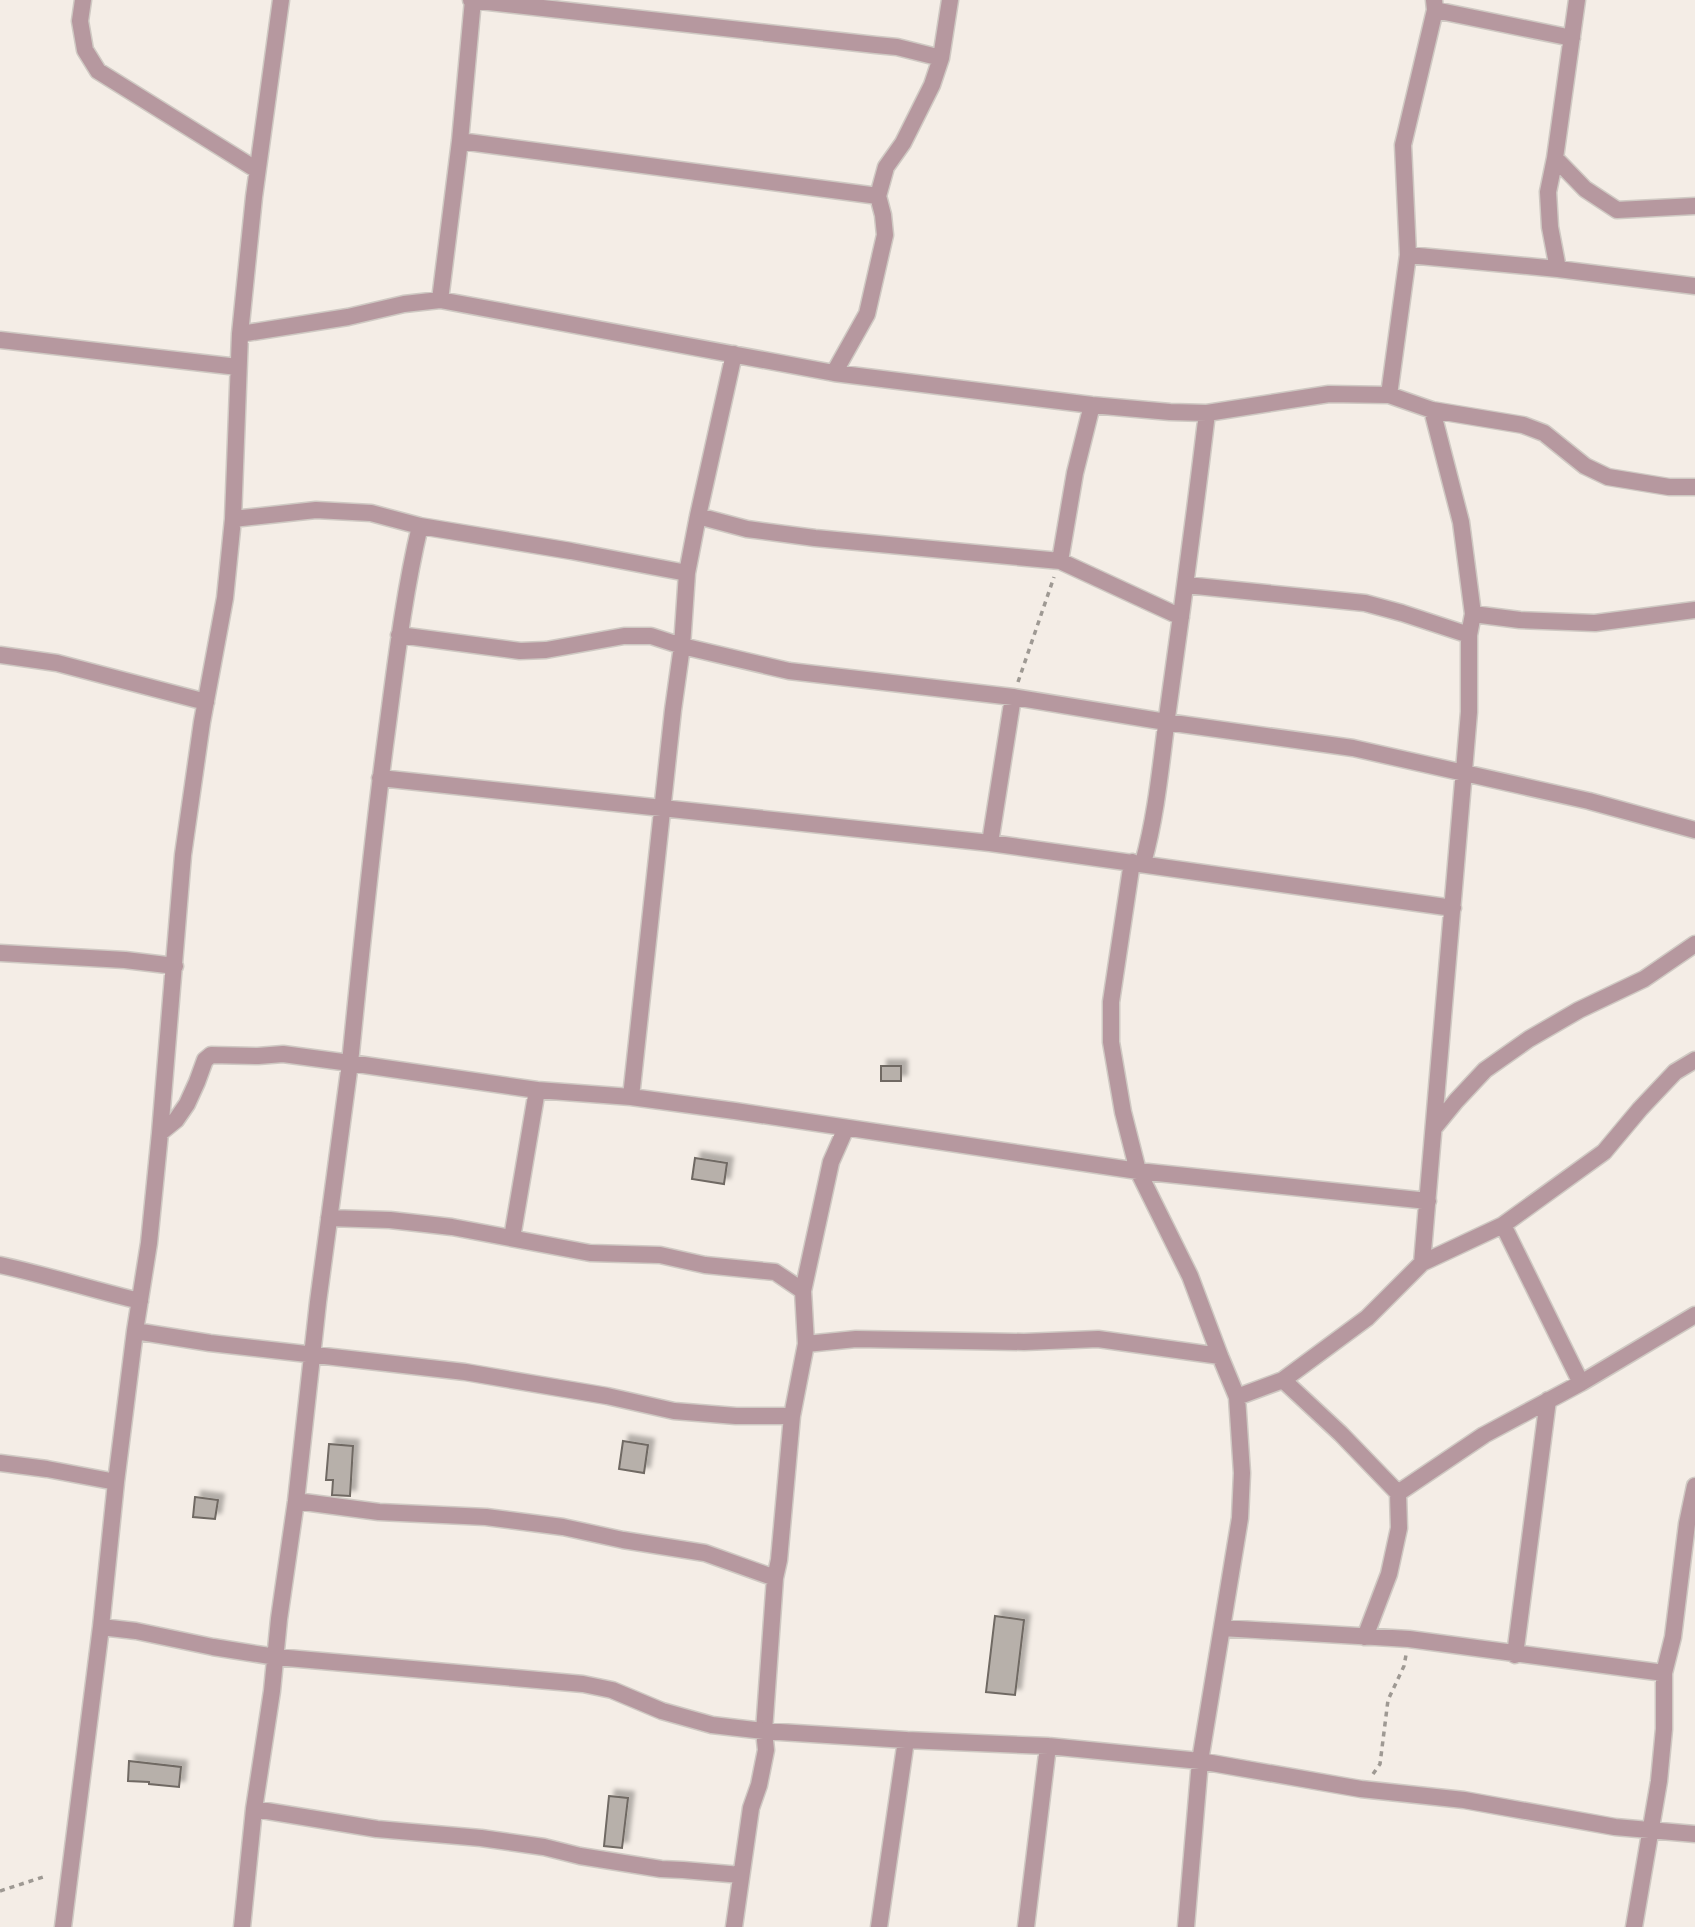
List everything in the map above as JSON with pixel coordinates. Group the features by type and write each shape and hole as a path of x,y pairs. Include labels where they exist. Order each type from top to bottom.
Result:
{"street":[{"path":"83,0 80,21 85,50 98,71 257,170"},
{"path":"63,1927 101,1627 116,1482 149,1243 183,855 225,598 233,519 240,334 257,170 281,0"},
{"path":"440,300 460,141 472,0 897,47 942,58"},
{"path":"834,373 867,314 885,235 878,196 886,167 915,120 942,58 950,0"},
{"path":"1558,269 1550,227 1548,192 1577,0"},
{"path":"1389,395 1408,255 1403,145 1435,5 1572,38"},
{"path":"460,141 878,196"},
{"path":"1555,158 1585,189 1617,210 1695,206"},
{"path":"1408,255 1558,269 1695,286"},
{"path":"240,334 440,300 834,373 1092,405 1207,413 1329,394 1389,395 1432,411 1523,425 1544,433 1584,466 1608,477 1669,487 1695,488"},
{"path":"0,340 237,367"},
{"path":"631,1097 682,646 687,573 734,355"},
{"path":"1059,561 1092,405"},
{"path":"1422,1263 1469,712 1469,635 1473,614 1461,523 1432,411"},
{"path":"1186,1927 1199,1761 1240,1518 1242,1473 1237,1397 1190,1276 1138,1171 1122,1112 1111,1042 1111,1002 1138,862 1150,839 1158,795 1207,413"},
{"path":"233,519 316,510 372,513 420,526 687,573"},
{"path":"698,516 747,529 815,538 1059,561 1181,617"},
{"path":"242,1927 254,1809 276,1657 350,1063 380,778 399,635 420,526"},
{"path":"1186,585 1365,603 1469,635"},
{"path":"1473,614 1520,620 1595,623 1695,610"},
{"path":"399,635 520,651 546,650 624,636 651,636 789,671 1013,697 1353,748 1589,801 1695,830"},
{"path":"0,655 57,663 206,702"},
{"path":"990,843 1013,697"},
{"path":"380,778 990,843 1453,908"},
{"path":"1434,1128 1485,1070 1528,1039 1579,1010 1644,979 1695,944"},
{"path":"0,953 125,960 175,966"},
{"path":"160,1133 176,1119 187,1104 205,1060 211,1055 283,1054 537,1090 631,1097 1138,1171 1428,1200"},
{"path":"1237,1397 1283,1380 1367,1318 1422,1263 1503,1226 1604,1152 1675,1072 1695,1060"},
{"path":"512,1238 537,1090"},
{"path":"734,1927 751,1808 766,1750 764,1731 775,1578 792,1416 806,1343 803,1291 831,1162 846,1128"},
{"path":"329,1218 390,1220 452,1227 590,1254 660,1255 705,1265 775,1272 803,1291"},
{"path":"1503,1226 1581,1383"},
{"path":"0,1265 140,1301"},
{"path":"1398,1493 1484,1435 1581,1383 1695,1315"},
{"path":"135,1331 210,1343 465,1372 607,1396 674,1411 737,1416 792,1416"},
{"path":"806,1343 856,1339 1024,1342 1098,1339 1220,1356"},
{"path":"1283,1380 1341,1434 1398,1493 1399,1528 1389,1574 1365,1637"},
{"path":"1515,1654 1548,1400"},
{"path":"0,1463 116,1482"},
{"path":"1634,1927 1662,1757 1664,1673 1673,1637 1687,1524 1695,1486"},
{"path":"296,1501 379,1512 486,1517 564,1527 705,1553 775,1578"},
{"path":"101,1627 276,1657 583,1684 612,1690 641,1703 712,1725 906,1740 1048,1746 1199,1761 1361,1789 1464,1800 1615,1827 1695,1834"},
{"path":"1222,1628 1409,1639 1664,1673"},
{"path":"879,1927 906,1740"},
{"path":"1026,1927 1048,1746"},
{"path":"254,1809 377,1829 481,1838 544,1847 580,1856 661,1869 741,1875"}],"path":[{"path":"1013,697 1059,561"},
{"path":"1361,1789 1380,1764 1388,1700 1404,1666 1409,1639"},
{"path":"0,1891 43,1877"}],"building":[{"path":"881,1066 901,1066 901,1081 881,1081"},
{"path":"695,1158 727,1163 724,1184 692,1179"},
{"path":"623,1441 648,1445 644,1473 619,1469"},
{"path":"329,1444 353,1446 350,1496 332,1495 333,1480 326,1480"},
{"path":"195,1497 218,1500 215,1519 193,1517"},
{"path":"995,1616 1024,1620 1015,1695 986,1692"},
{"path":"129,1761 181,1767 179,1787 128,1781"},
{"path":"609,1796 628,1798 622,1848 604,1846"}]}
